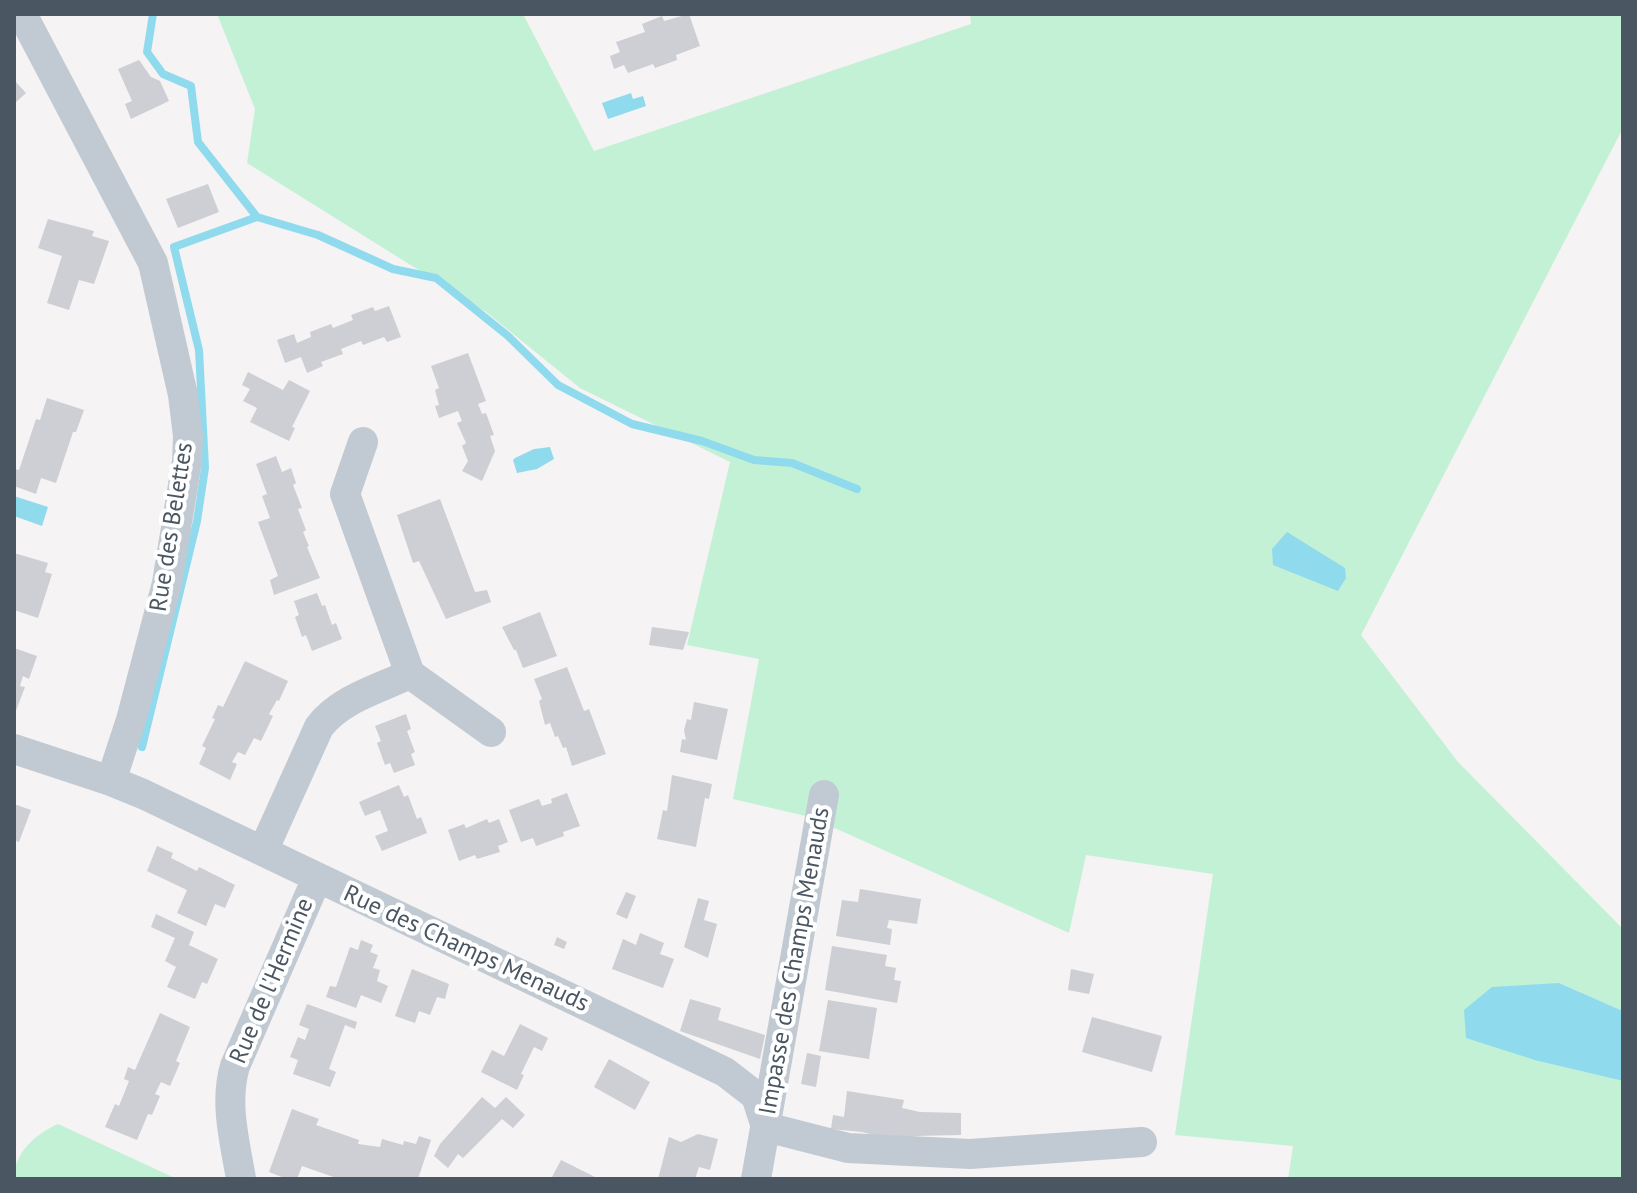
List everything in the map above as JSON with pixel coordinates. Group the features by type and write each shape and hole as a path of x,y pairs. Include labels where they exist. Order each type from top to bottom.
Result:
{"street":[{"name":"Rue des Belettes","path":"22,14 153,263 183,395 188,436 187,461 167,583 131,720 111,781"},
{"path":"363,442 345,494 410,674 491,732"},
{"path":"263,851 319,727 329,714 410,674"},
{"name":"Rue des Champs Menauds","path":"14,749 143,794 725,1072 756,1096 766,1127"},
{"name":"Impasse des Champs Menauds","path":"766,1127 824,795"},
{"name":"Rue de l'Hermine","path":"241,1179 230,1107 230,1083 317,878"},
{"path":"756,1179 766,1127 848,1148 970,1154 1142,1142"}],"green space":[{"path":"217,14 523,14 594,151 971,24 970,14 1623,14 1623,128 1361,635 1458,762 1623,929 1623,1011 1559,983 1538,1061 1623,1081 1623,1179 1288,1179 1293,1146 1175,1135 1213,874 1086,855 1069,933 810,817 733,799 759,659 687,645 730,462 580,388 486,312 247,163 255,109"},
{"path":"58,1124 177,1179 14,1179 18,1161 27,1146 41,1133"}],"water":[{"path":"631,93 633,99 643,96 646,106 608,119 602,103"},
{"path":"550,447 554,459 537,469 517,473 515,458 534,449"},
{"path":"14,496 48,507 42,526 14,516"},
{"path":"1287,532 1345,568 1346,578 1338,591 1273,565 1272,549"},
{"path":"1559,983 1623,1011 1623,1081 1538,1061 1466,1038 1464,1010 1492,987"}],"building":[{"path":"689,14 700,46 676,55 677,60 655,68 653,64 628,73 624,65 614,69 610,56 620,52 616,42 645,32 642,24 662,16 664,21"},
{"path":"139,60 151,77 160,81 169,101 131,119 125,104 132,101 118,69"},
{"path":"14,80 26,93 14,104"},
{"path":"208,184 219,212 178,228 166,199"},
{"path":"48,219 94,231 92,236 109,241 94,284 79,280 69,310 47,303 62,256 38,248"},
{"path":"389,306 401,337 387,342 384,337 363,345 361,341 341,349 343,354 321,362 323,366 307,373 301,357 285,363 277,340 294,334 297,343 311,337 310,332 353,320 351,315 373,307 375,311"},
{"path":"468,353 486,401 478,404 482,414 486,413 494,435 490,436 495,451 482,481 462,471 468,461 462,446 466,443 457,423 462,421 458,411 439,418 435,406 439,405 435,390 439,388 431,366"},
{"path":"248,372 283,390 289,380 310,391 292,427 295,428 289,441 250,422 257,408 243,401 250,389 242,385"},
{"path":"47,398 84,410 56,483 41,478 36,494 14,486 14,469 19,470 36,419 40,420"},
{"path":"276,456 282,472 291,468 296,483 293,485 302,508 298,509 306,530 303,532 320,578 274,595 270,580 278,576 258,522 270,518 262,496 267,494 256,464"},
{"path":"440,499 475,592 487,590 491,602 446,619 419,561 413,563 397,515"},
{"path":"14,553 48,563 45,572 52,574 38,618 14,610"},
{"path":"317,593 342,639 312,651 306,635 302,637 295,617 299,615 294,601"},
{"path":"540,612 557,656 523,668 502,627"},
{"path":"652,627 689,632 683,650 649,645"},
{"path":"14,648 37,656 29,679 23,676 20,686 25,687 14,716"},
{"path":"245,661 288,681 269,714 273,716 261,741 254,738 245,755 238,752 232,762 237,764 230,780 199,764 206,748 202,746 215,719 212,718 218,705 223,707"},
{"path":"567,667 584,711 589,709 606,754 572,766 566,747 563,748 558,736 555,737 550,723 545,725 539,701 542,699 534,679"},
{"path":"694,702 728,709 717,760 680,752 682,739 686,740 684,730 687,719 691,720"},
{"path":"406,714 415,765 394,773 390,763 385,765 375,726"},
{"path":"672,775 712,784 709,799 705,798 696,847 657,839 663,810 667,811"},
{"path":"399,785 404,797 408,795 417,819 421,817 427,833 382,851 375,836 388,831 380,810 365,816 359,802"},
{"path":"567,793 580,826 563,832 564,836 536,846 533,838 521,842 509,810 539,799 542,806"},
{"path":"14,804 31,810 19,842 14,840"},
{"path":"487,819 489,823 499,819 508,842 498,846 500,852 477,859 475,855 459,861 448,830 464,824 466,828"},
{"path":"157,846 173,853 171,858 197,871 199,867 235,885 225,908 215,904 206,926 177,913 187,890 147,871"},
{"path":"860,889 921,899 917,924 889,920 887,928 892,929 890,945 836,936 842,900 858,902"},
{"path":"626,892 636,896 627,919 616,914"},
{"path":"698,898 709,901 704,920 717,924 708,958 684,947"},
{"path":"156,914 194,932 189,945 218,959 207,984 202,982 195,999 167,987 176,967 165,961 175,938 151,927"},
{"path":"640,933 664,943 660,954 674,959 663,988 612,969 623,939 636,945"},
{"path":"557,937 567,942 564,949 554,945"},
{"path":"361,940 373,945 370,952 378,955 373,968 380,970 377,981 388,986 381,1003 361,995 356,1008 326,997 330,986 336,987 350,947 358,950"},
{"path":"832,946 887,955 885,966 896,968 894,980 901,981 897,1003 825,990"},
{"path":"412,969 449,984 445,999 437,997 430,1015 419,1011 415,1023 395,1016"},
{"path":"1071,969 1094,974 1089,994 1068,990"},
{"path":"690,999 721,1008 718,1020 765,1035 760,1059 680,1031"},
{"path":"828,1000 877,1008 869,1059 819,1051"},
{"path":"307,1004 357,1022 355,1029 345,1025 329,1069 336,1072 330,1087 293,1074 298,1060 290,1057 298,1037 305,1040 309,1029 299,1025"},
{"path":"160,1013 190,1027 170,1086 161,1082 155,1094 160,1096 137,1140 105,1127 115,1104 119,1106 129,1081 124,1079 128,1067 135,1070"},
{"path":"1092,1017 1162,1036 1152,1072 1082,1052"},
{"path":"520,1024 548,1038 542,1051 534,1047 517,1090 481,1072 492,1050 504,1056"},
{"path":"807,1053 821,1056 816,1087 801,1084"},
{"path":"609,1059 650,1082 635,1110 594,1087"},
{"path":"847,1091 904,1100 902,1108 920,1112 961,1113 961,1135 914,1136 913,1141 890,1135 889,1139 831,1129 833,1115 844,1117"},
{"path":"482,1097 495,1108 506,1097 525,1115 513,1128 502,1119 463,1158 458,1154 448,1168 434,1156 440,1144"},
{"path":"292,1109 319,1119 316,1125 359,1140 358,1144 380,1147 382,1139 403,1145 404,1141 416,1144 419,1136 431,1140 418,1179 339,1179 302,1166 297,1179 287,1179 269,1172"},
{"path":"698,1134 718,1139 710,1170 699,1167 695,1179 658,1179 669,1137 681,1142"},
{"path":"561,1160 599,1179 551,1179"}],"waterway":[{"path":"142,747 197,521 205,468 199,350 174,247 257,217 198,142 191,86 163,74 147,52 153,14"},
{"path":"257,217 318,235 393,269 436,278 508,336 558,385 632,424 702,441 754,460 792,463 857,489"}]}
